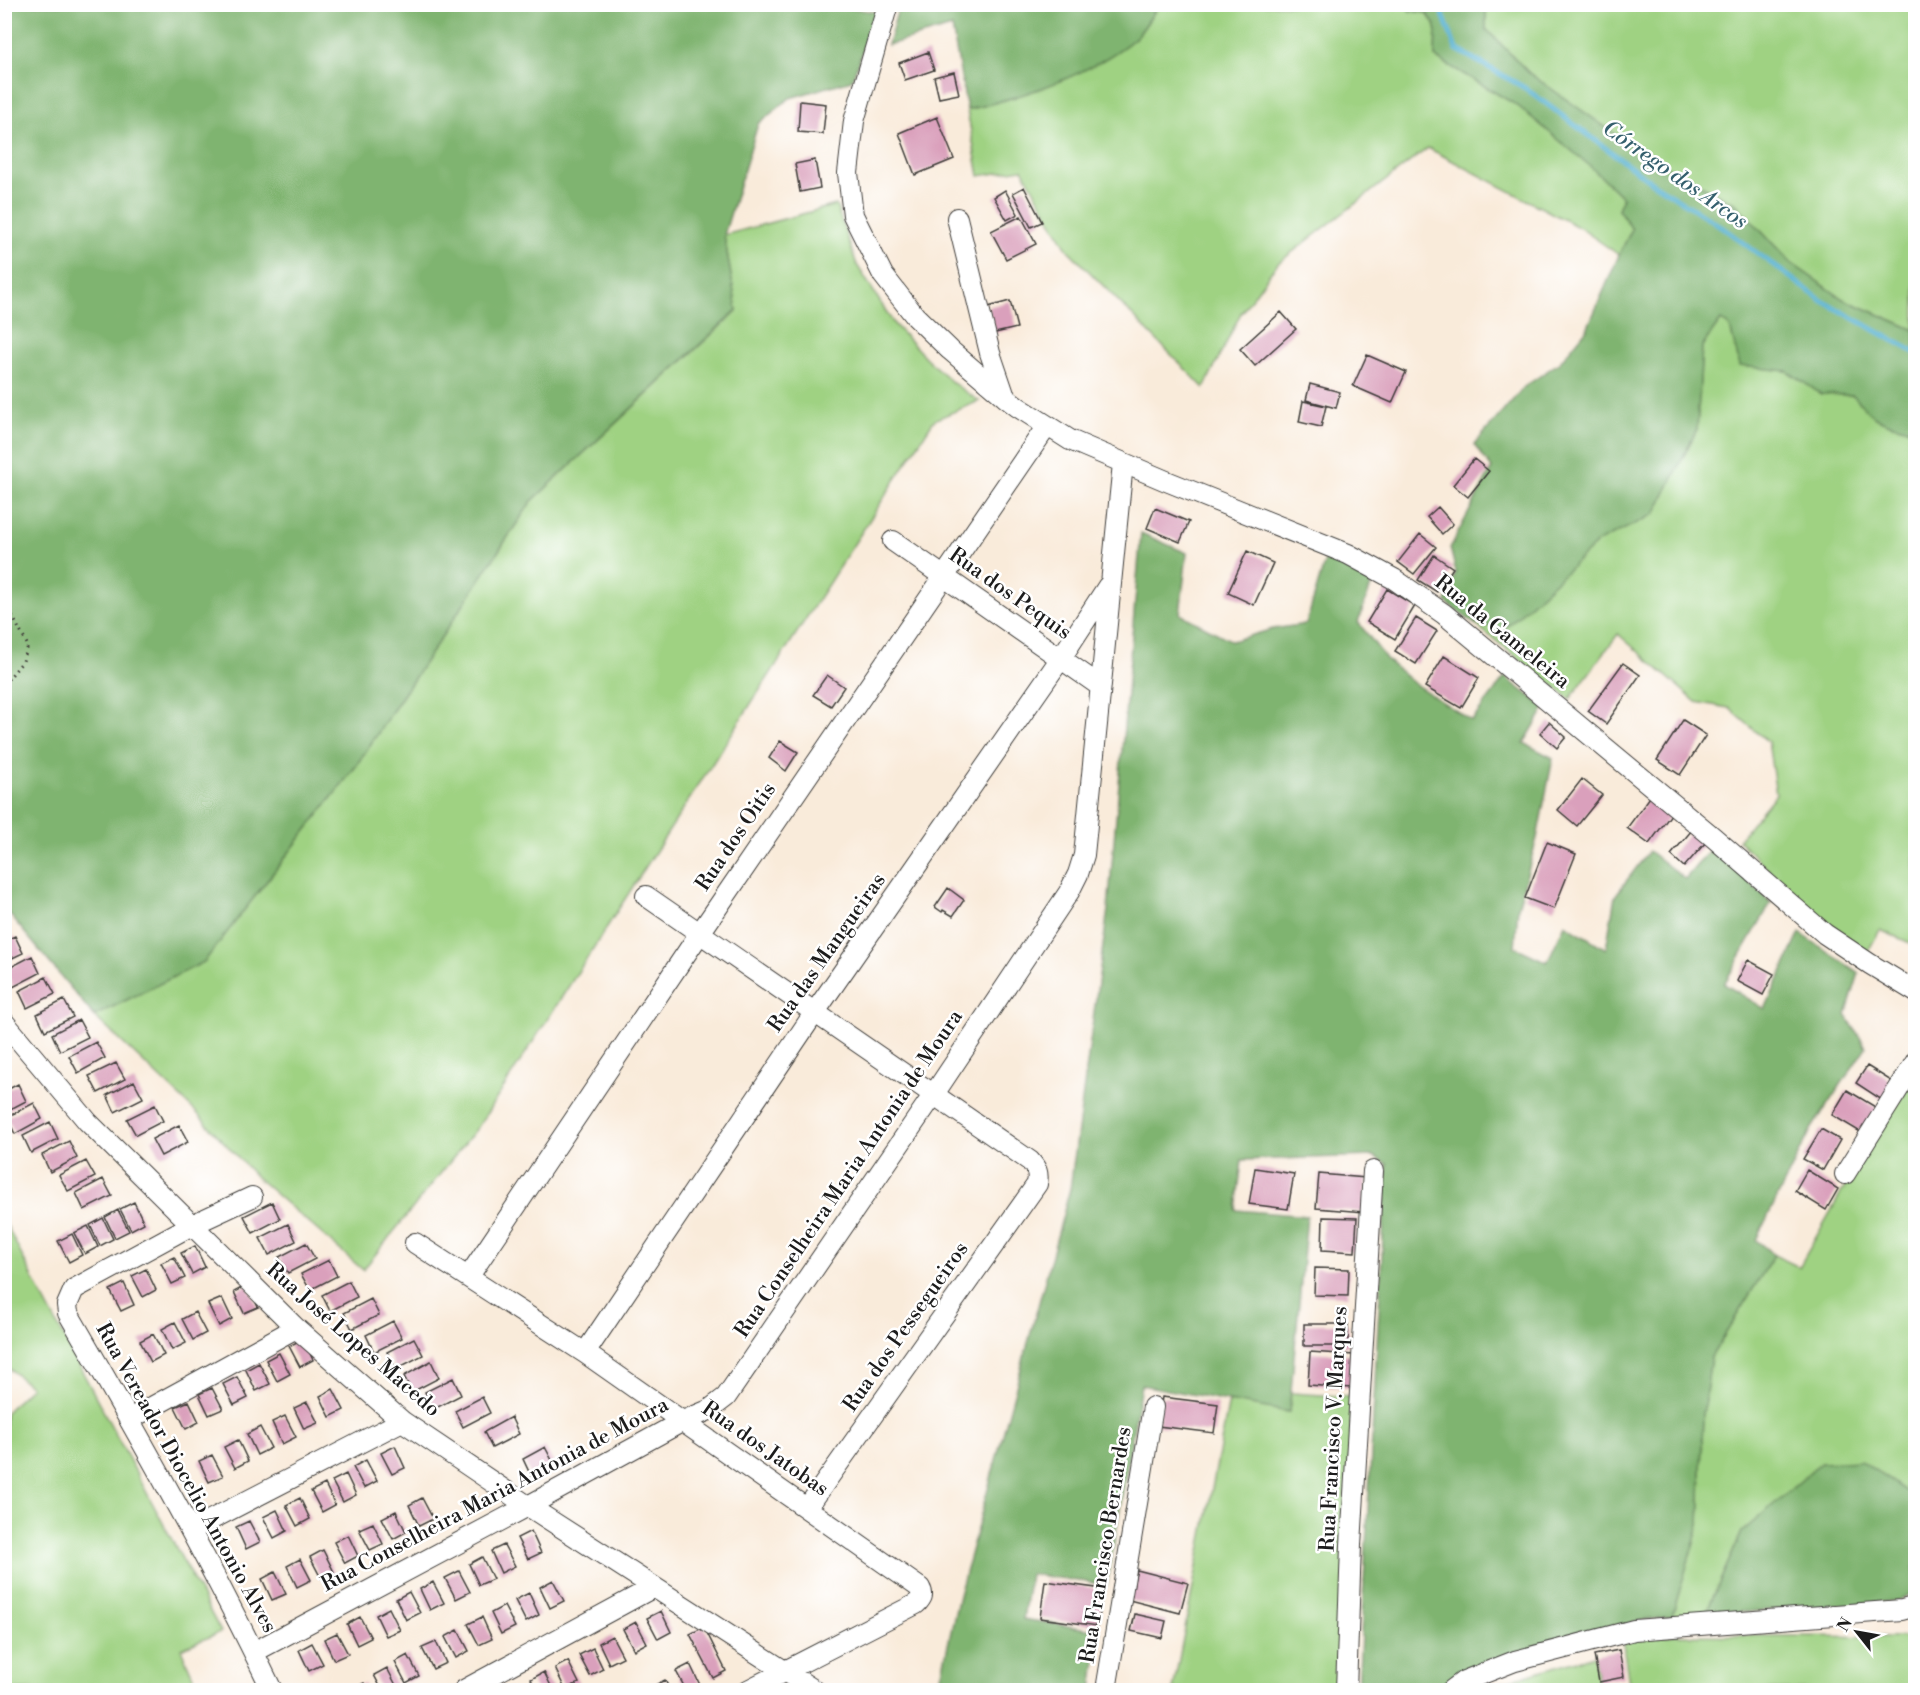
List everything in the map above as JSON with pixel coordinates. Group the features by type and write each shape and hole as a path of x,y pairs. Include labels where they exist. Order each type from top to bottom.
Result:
{"street":[{"name":"Rua da Gameleira","path":"888,4 854,121 848,173 853,215 883,275 915,316 950,350 1005,397 1070,440 1348,554 1394,579 1421,597 1713,837 1825,933 1916,992"},
{"path":"957,218 990,353 1005,397"},
{"name":"Rua dos Oitis","path":"469,1276 700,933 1047,426"},
{"name":"Rua Conselheira Maria Antonia de Moura","path":"254,1652 683,1421 709,1410 726,1397 934,1094 1069,892 1078,874 1084,855 1123,463"},
{"name":"Rua dos Pequis","path":"893,541 1100,686"},
{"name":"Rua das Mangueiras","path":"585,1353 814,1012 1061,658 1110,583"},
{"path":"646,896 934,1094"},
{"name":"Rua José Lopes Macedo","path":"4,1022 88,1122 296,1328 402,1421 528,1506 814,1690"},
{"path":"1845,1174 1916,1061"},
{"name":"Rua dos Pessegueiros","path":"807,1508 1036,1184 1039,1175 1030,1161 934,1094"},
{"name":"Rua Francisco V. Marques","path":"1346,1690 1351,1534 1373,1171"},
{"path":"192,1225 252,1197"},
{"name":"Rua Vereador Diocelio Antonio Alves","path":"192,1225 74,1289 67,1305 68,1313 191,1530 272,1690"},
{"name":"Rua dos Jatobas","path":"415,1243 585,1353 920,1588 923,1593 916,1604 783,1671"},
{"path":"129,1419 296,1328"},
{"name":"Rua Francisco Bernardes","path":"1106,1690 1153,1407"},
{"path":"191,1530 402,1421"},
{"path":"464,1690 654,1587"},
{"path":"1452,1690 1464,1681 1515,1661 1634,1630 1902,1610 1916,1606"},
{"path":"748,1690 783,1671"}],"path":[{"path":"4,600 28,646 23,661 4,684"}],"green space":[{"path":"826,4 876,12 852,80 790,98 758,124 724,235 737,310 531,502 356,766 204,962 94,1016 5,909 5,872 9,849 4,843 4,5"},
{"path":"899,4 1159,5 1134,39 1097,64 1033,91 967,110 952,27 888,45"},
{"path":"1159,5 1405,5 1410,11 1427,13 1436,27 1435,57 1518,106 1589,165 1623,198 1618,209 1632,229 1619,255 1580,228 1428,148 1277,264 1241,313 1204,388 1068,250 1022,169 979,176 967,110 1033,91 1097,64 1134,39"},
{"path":"1405,5 1486,5 1486,29 1529,73 1642,153 1736,204 1791,263 1843,299 1915,330 1915,430 1880,420 1867,411 1853,395 1821,394 1787,371 1740,366 1730,327 1721,320 1702,346 1697,429 1655,514 1598,542 1503,630 1472,622 1446,602 1456,572 1450,548 1492,468 1474,445 1524,387 1560,362 1587,329 1632,229 1618,209 1623,198 1589,165 1518,106 1435,57 1436,27 1427,13 1410,11"},
{"path":"1486,5 1915,5 1915,330 1843,299 1791,263 1736,204 1642,153 1529,73 1486,29"},
{"path":"836,205 857,265 894,324 953,383 979,401 934,420 478,1127 363,1270 256,1177 196,1112 94,1016 204,962 356,766 531,502 737,311 724,235"},
{"path":"1721,320 1730,327 1740,365 1787,371 1821,394 1854,395 1868,411 1880,420 1915,430 1915,945 1880,930 1867,953 1808,909 1738,840 1776,794 1768,742 1729,708 1696,702 1618,634 1570,699 1472,622 1503,630 1598,542 1655,514 1697,429 1702,346"},
{"path":"1141,533 1187,553 1180,614 1232,641 1273,629 1306,624 1327,554 1373,580 1358,622 1387,660 1416,685 1472,721 1505,677 1545,708 1524,743 1553,758 1537,838 1518,907 1515,947 1547,962 1565,924 1606,949 1615,896 1649,851 1685,879 1713,846 1771,903 1724,984 1765,1009 1800,933 1859,973 1846,1015 1866,1047 1812,1128 1756,1240 1774,1255 1711,1357 1703,1414 1699,1525 1672,1616 1634,1622 1462,1675 1437,1690 1358,1690 1387,1164 1373,1156 1242,1160 1236,1210 1307,1216 1289,1412 1141,1385 1107,1585 1030,1574 1023,1619 1100,1631 1092,1690 938,1690 959,1595 1070,1189 1108,909"},
{"path":"1909,1085 1916,1090 1915,1497 1861,1461 1742,1532 1705,1615 1672,1616 1699,1525 1703,1414 1711,1357 1774,1255 1799,1267 1847,1183"},
{"path":"4,1220 221,1632 181,1649 199,1690 5,1690 5,1413 31,1387 5,1365"},
{"path":"1291,1393 1352,1397 1340,1690 1173,1690 1229,1401 1289,1412"},
{"path":"1861,1461 1915,1497 1915,1592 1896,1601 1705,1615 1742,1532 1821,1463"},
{"path":"1915,1634 1915,1690 1630,1690 1622,1638 1675,1635 1909,1637"},
{"path":"1594,1655 1600,1690 1476,1690"}],"building":[{"path":"928,52 934,70 905,80 899,63"},
{"path":"954,72 959,94 939,98 934,77"},
{"path":"800,101 826,104 823,134 798,132"},
{"path":"937,117 954,159 915,175 899,133"},
{"path":"815,160 820,188 800,192 795,164"},
{"path":"1024,187 1042,222 1031,227 1013,193"},
{"path":"1005,190 1018,214 1007,220 994,197"},
{"path":"1021,216 1036,244 1006,259 991,231"},
{"path":"1010,301 1017,328 995,333 988,307"},
{"path":"1281,312 1296,329 1255,366 1240,349"},
{"path":"1367,355 1406,372 1392,403 1353,386"},
{"path":"1310,384 1340,392 1336,408 1306,400"},
{"path":"1303,401 1326,406 1321,427 1299,422"},
{"path":"1474,459 1489,471 1468,497 1453,485"},
{"path":"1438,507 1453,524 1442,534 1427,517"},
{"path":"1155,508 1189,522 1180,542 1147,528"},
{"path":"1420,534 1436,547 1414,574 1398,562"},
{"path":"1247,551 1273,563 1254,605 1228,593"},
{"path":"1434,555 1453,568 1437,592 1418,580"},
{"path":"1387,589 1415,606 1395,639 1367,622"},
{"path":"1416,618 1437,631 1416,664 1395,651"},
{"path":"1444,656 1479,678 1461,708 1425,687"},
{"path":"1623,663 1640,675 1606,724 1588,711"},
{"path":"827,675 844,687 831,706 813,695"},
{"path":"1683,720 1706,735 1680,775 1657,760"},
{"path":"1549,722 1566,737 1557,748 1540,733"},
{"path":"780,741 798,752 786,771 769,758"},
{"path":"1582,779 1602,795 1577,826 1558,810"},
{"path":"1650,797 1672,813 1649,844 1627,828"},
{"path":"1692,830 1706,842 1684,867 1671,855"},
{"path":"1547,842 1576,854 1554,909 1525,898"},
{"path":"948,888 964,900 953,916 935,907"},
{"path":"15,936 23,953 4,962 4,941"},
{"path":"32,956 40,973 13,987 5,970"},
{"path":"1748,960 1774,974 1763,995 1737,981"},
{"path":"46,977 55,994 27,1008 19,991"},
{"path":"64,1000 73,1017 45,1031 37,1014"},
{"path":"79,1020 88,1037 60,1051 52,1034"},
{"path":"96,1042 105,1058 78,1073 69,1056"},
{"path":"116,1063 125,1079 98,1093 89,1076"},
{"path":"1867,1066 1893,1082 1882,1100 1856,1083"},
{"path":"134,1081 143,1098 115,1112 107,1095"},
{"path":"18,1084 26,1101 5,1112 5,1091"},
{"path":"1847,1090 1877,1108 1862,1133 1832,1115"},
{"path":"34,1103 42,1119 15,1134 7,1117"},
{"path":"155,1105 163,1121 136,1135 127,1119"},
{"path":"50,1122 58,1139 31,1153 23,1136"},
{"path":"179,1125 188,1142 161,1156 152,1139"},
{"path":"1821,1129 1840,1140 1823,1170 1803,1159"},
{"path":"69,1141 77,1158 50,1172 42,1155"},
{"path":"86,1161 95,1177 68,1191 59,1175"},
{"path":"1255,1168 1294,1174 1288,1209 1249,1204"},
{"path":"1807,1170 1838,1189 1826,1210 1795,1191"},
{"path":"1319,1174 1366,1178 1364,1212 1316,1208"},
{"path":"103,1179 112,1196 84,1210 76,1193"},
{"path":"134,1202 144,1223 131,1230 120,1209"},
{"path":"272,1202 280,1219 253,1233 244,1216"},
{"path":"118,1210 129,1231 115,1238 105,1217"},
{"path":"1323,1217 1357,1218 1355,1252 1322,1250"},
{"path":"103,1218 113,1239 100,1246 90,1225"},
{"path":"288,1224 296,1241 269,1255 260,1238"},
{"path":"88,1226 98,1247 85,1254 74,1233"},
{"path":"72,1234 82,1255 69,1262 58,1241"},
{"path":"306,1243 315,1259 288,1273 279,1257"},
{"path":"195,1246 205,1267 192,1274 181,1253"},
{"path":"174,1257 185,1278 172,1284 161,1263"},
{"path":"329,1260 337,1276 310,1290 301,1274"},
{"path":"1315,1268 1349,1269 1348,1296 1314,1295"},
{"path":"146,1269 156,1290 143,1297 132,1276"},
{"path":"349,1281 357,1297 330,1311 322,1295"},
{"path":"124,1283 134,1305 121,1311 110,1290"},
{"path":"247,1285 258,1307 244,1313 234,1292"},
{"path":"222,1298 232,1319 219,1326 208,1304"},
{"path":"371,1299 379,1315 352,1329 344,1313"},
{"path":"195,1312 206,1333 193,1340 182,1319"},
{"path":"393,1321 402,1338 374,1352 366,1335"},
{"path":"175,1322 186,1343 172,1350 162,1329"},
{"path":"1304,1324 1348,1324 1348,1346 1304,1346"},
{"path":"153,1334 164,1355 151,1362 140,1341"},
{"path":"414,1338 423,1355 396,1369 387,1352"},
{"path":"303,1339 313,1360 300,1367 289,1346"},
{"path":"1310,1352 1354,1355 1352,1388 1308,1385"},
{"path":"279,1353 290,1374 277,1381 266,1360"},
{"path":"431,1361 439,1378 412,1392 404,1376"},
{"path":"259,1363 270,1384 256,1391 246,1370"},
{"path":"237,1377 248,1398 234,1405 223,1384"},
{"path":"453,1378 461,1395 434,1409 425,1392"},
{"path":"212,1388 223,1409 209,1415 199,1394"},
{"path":"333,1389 344,1410 330,1417 320,1396"},
{"path":"482,1397 490,1413 463,1427 455,1411"},
{"path":"1162,1397 1218,1404 1214,1433 1158,1426"},
{"path":"189,1401 199,1422 186,1429 175,1407"},
{"path":"307,1402 318,1423 304,1429 294,1408"},
{"path":"285,1416 296,1437 282,1444 272,1422"},
{"path":"511,1417 519,1434 492,1448 484,1432"},
{"path":"260,1427 271,1448 257,1455 247,1434"},
{"path":"238,1440 248,1461 235,1468 224,1447"},
{"path":"395,1446 405,1468 392,1474 381,1453"},
{"path":"545,1447 554,1464 531,1476 523,1459"},
{"path":"212,1455 223,1476 209,1482 199,1461"},
{"path":"366,1460 377,1481 364,1488 353,1467"},
{"path":"346,1474 356,1495 343,1502 332,1481"},
{"path":"325,1484 335,1505 322,1512 311,1491"},
{"path":"300,1498 310,1519 297,1526 286,1505"},
{"path":"422,1498 433,1519 419,1526 409,1505"},
{"path":"277,1510 287,1531 274,1538 263,1517"},
{"path":"396,1511 406,1532 393,1539 382,1518"},
{"path":"249,1521 260,1542 246,1549 236,1527"},
{"path":"373,1523 383,1544 370,1550 359,1529"},
{"path":"531,1531 541,1553 528,1559 517,1538"},
{"path":"348,1535 358,1556 345,1563 334,1542"},
{"path":"504,1545 515,1566 501,1573 491,1551"},
{"path":"323,1550 334,1572 321,1578 310,1557"},
{"path":"482,1557 493,1579 479,1585 469,1564"},
{"path":"300,1559 311,1580 297,1587 287,1566"},
{"path":"1137,1570 1188,1583 1180,1613 1129,1600"},
{"path":"459,1571 470,1592 456,1599 445,1578"},
{"path":"275,1572 286,1594 272,1600 262,1579"},
{"path":"553,1580 564,1601 550,1608 540,1587"},
{"path":"1045,1581 1103,1589 1098,1626 1040,1618"},
{"path":"433,1582 444,1603 430,1610 420,1589"},
{"path":"409,1592 420,1613 406,1620 396,1599"},
{"path":"529,1593 539,1615 526,1622 515,1600"},
{"path":"504,1606 515,1627 501,1634 491,1613"},
{"path":"389,1608 400,1630 386,1636 376,1615"},
{"path":"661,1611 671,1632 658,1639 647,1618"},
{"path":"1135,1614 1166,1621 1162,1638 1131,1631"},
{"path":"360,1617 371,1638 357,1645 347,1624"},
{"path":"482,1617 492,1639 479,1645 468,1624"},
{"path":"636,1622 647,1643 634,1650 623,1629"},
{"path":"704,1627 726,1671 713,1678 690,1634"},
{"path":"458,1630 469,1651 456,1658 445,1637"},
{"path":"337,1633 348,1654 334,1660 324,1639"},
{"path":"612,1636 623,1657 609,1664 599,1643"},
{"path":"436,1642 446,1663 433,1669 422,1648"},
{"path":"312,1643 323,1664 309,1671 299,1650"},
{"path":"593,1648 603,1669 590,1676 579,1655"},
{"path":"1619,1650 1624,1677 1599,1682 1594,1655"},
{"path":"408,1655 419,1676 406,1683 395,1662"},
{"path":"568,1661 579,1683 565,1689 555,1668"},
{"path":"690,1664 700,1685 686,1690 676,1671"},
{"path":"387,1668 398,1689 382,1690 374,1675"},
{"path":"544,1672 553,1690 536,1690 531,1679"},
{"path":"665,1680 670,1690 653,1690 651,1687"},
{"path":"364,1683 368,1690 350,1690"}],"waterway":[{"name":"Córrego dos Arcos","path":"1439,4 1456,49 1525,88 1653,183 1719,225 1821,300 1916,353"}]}
